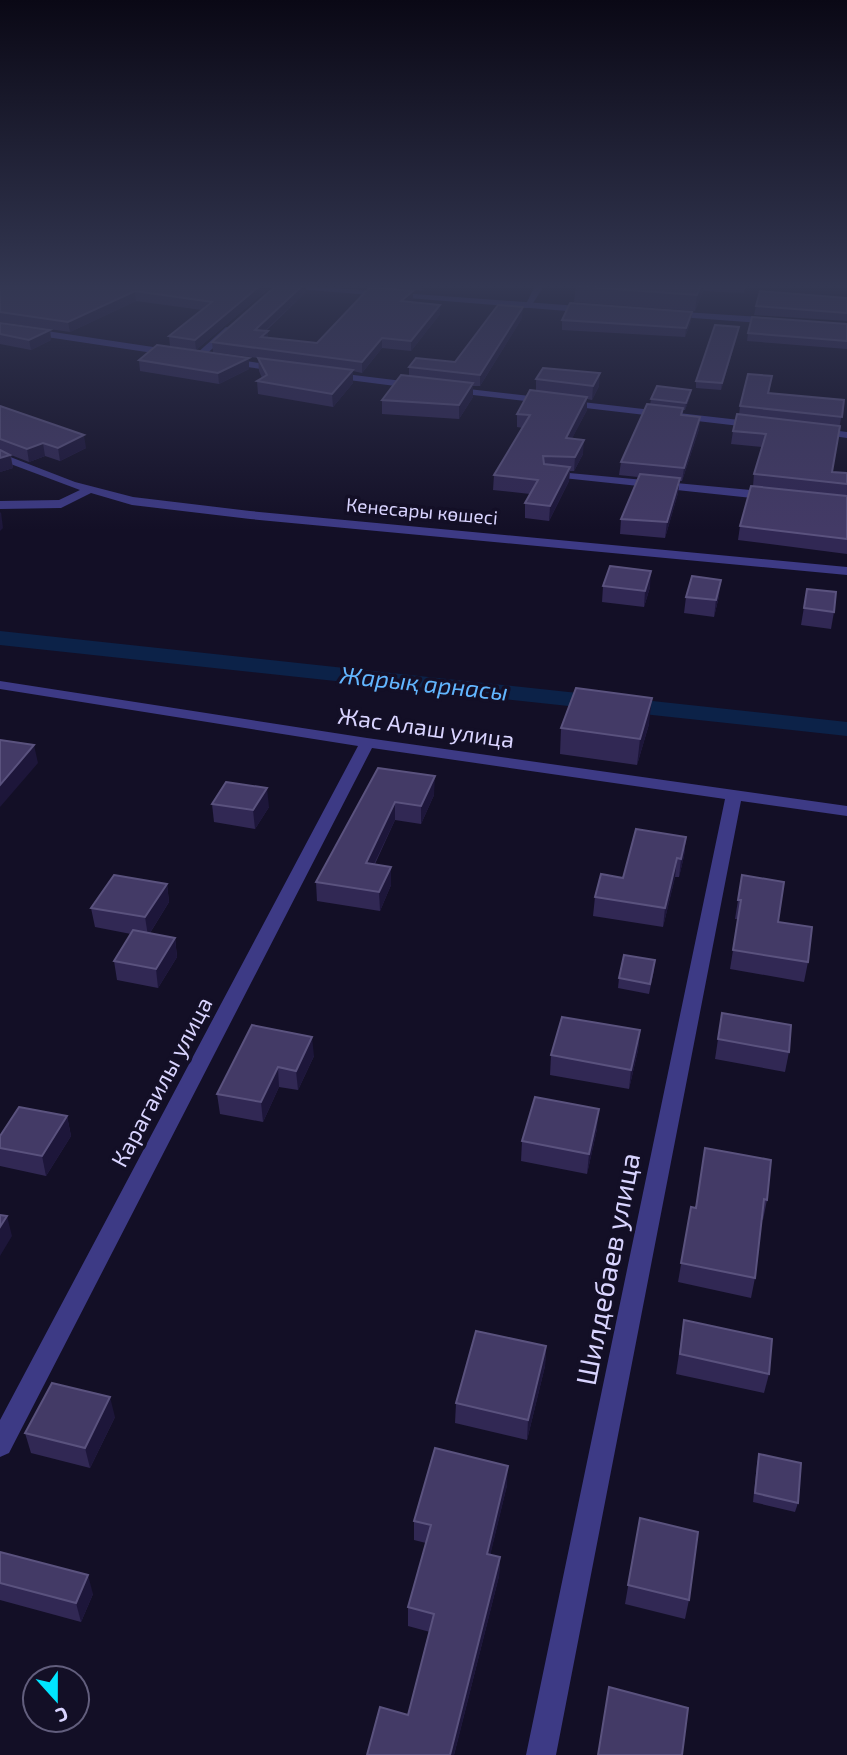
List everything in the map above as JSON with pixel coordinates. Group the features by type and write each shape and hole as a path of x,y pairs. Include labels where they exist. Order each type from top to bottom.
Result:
{"street":[{"path":"258,366 286,370"},
{"path":"313,373 765,426"},
{"path":"806,430 847,435"},
{"name":"Кенесары көшесі","path":"0,456 132,501 250,515 847,571"},
{"path":"548,474 779,497"},
{"path":"0,505 61,504 91,489"},
{"name":"Жас Алаш улица","path":"2,688 847,811"},
{"name":"Карагаилы улица","path":"0,1445 367,743"},
{"name":"Шилдебаев улица","path":"541,1755 734,795"}],"building":[{"path":"175,366 233,366 218,373"},
{"path":"262,366 321,366 353,370 332,394 257,381 267,375"},
{"path":"410,366 486,366 480,375"},
{"path":"701,366 727,366 722,383 696,381"},
{"path":"543,368 600,373 593,386 536,379"},
{"path":"748,374 772,376 768,393 844,400 842,417 740,406"},
{"path":"401,375 473,383 459,405 382,400"},
{"path":"657,386 691,390 686,403 651,399"},
{"path":"530,390 587,397 566,438 584,440 575,457 543,456 544,464 570,467 550,506 525,503 538,480 494,475 530,415 517,414"},
{"path":"647,404 683,408 681,415 700,417 684,468 621,462"},
{"path":"0,406 84,435 58,448 43,443 27,449 0,439"},
{"path":"737,414 840,426 832,472 847,473 847,484 754,474 766,434 733,431"},
{"path":"0,450 10,455 0,458"},
{"path":"640,474 680,478 667,522 621,519"},
{"path":"751,486 847,496 847,539 740,526"},
{"path":"610,566 651,571 645,591 603,586"},
{"path":"692,576 721,580 716,600 686,597"},
{"path":"807,589 836,592 834,612 804,608"},
{"path":"576,688 652,698 640,739 561,728"},
{"path":"0,740 34,745 0,785"},
{"path":"378,768 435,776 421,806 395,802 366,863 391,867 379,892 316,882"},
{"path":"226,782 267,788 253,810 212,804"},
{"path":"636,829 686,837 681,859 677,858 665,908 595,897 601,874 623,878"},
{"path":"114,875 167,884 145,917 91,908"},
{"path":"742,875 784,882 778,922 812,927 808,962 733,950"},
{"path":"133,930 175,938 156,969 114,961"},
{"path":"624,955 655,960 650,984 619,978"},
{"path":"722,1013 791,1025 789,1052 718,1039"},
{"path":"562,1017 640,1030 631,1070 551,1055"},
{"path":"252,1025 312,1037 296,1071 278,1067 261,1102 217,1094"},
{"path":"535,1097 599,1109 589,1154 522,1141"},
{"path":"19,1107 67,1116 42,1156 0,1148 0,1136"},
{"path":"705,1148 771,1160 755,1278 681,1263 691,1207 696,1208"},
{"path":"0,1215 7,1216 0,1227"},
{"path":"684,1320 772,1339 769,1374 680,1354"},
{"path":"476,1331 546,1346 528,1420 456,1403"},
{"path":"52,1383 110,1397 85,1448 25,1433"},
{"path":"435,1448 508,1466 487,1554 500,1557 450,1755 367,1755 380,1707 408,1715 434,1614 408,1607 431,1525 414,1521"},
{"path":"759,1454 801,1463 798,1503 755,1493"},
{"path":"640,1518 698,1532 689,1600 628,1585"},
{"path":"0,1552 88,1575 76,1603 0,1583"},
{"path":"609,1687 688,1708 682,1755 598,1755"}],"waterway":[{"name":"Жарық арнасы","path":"0,638 847,729"}]}
